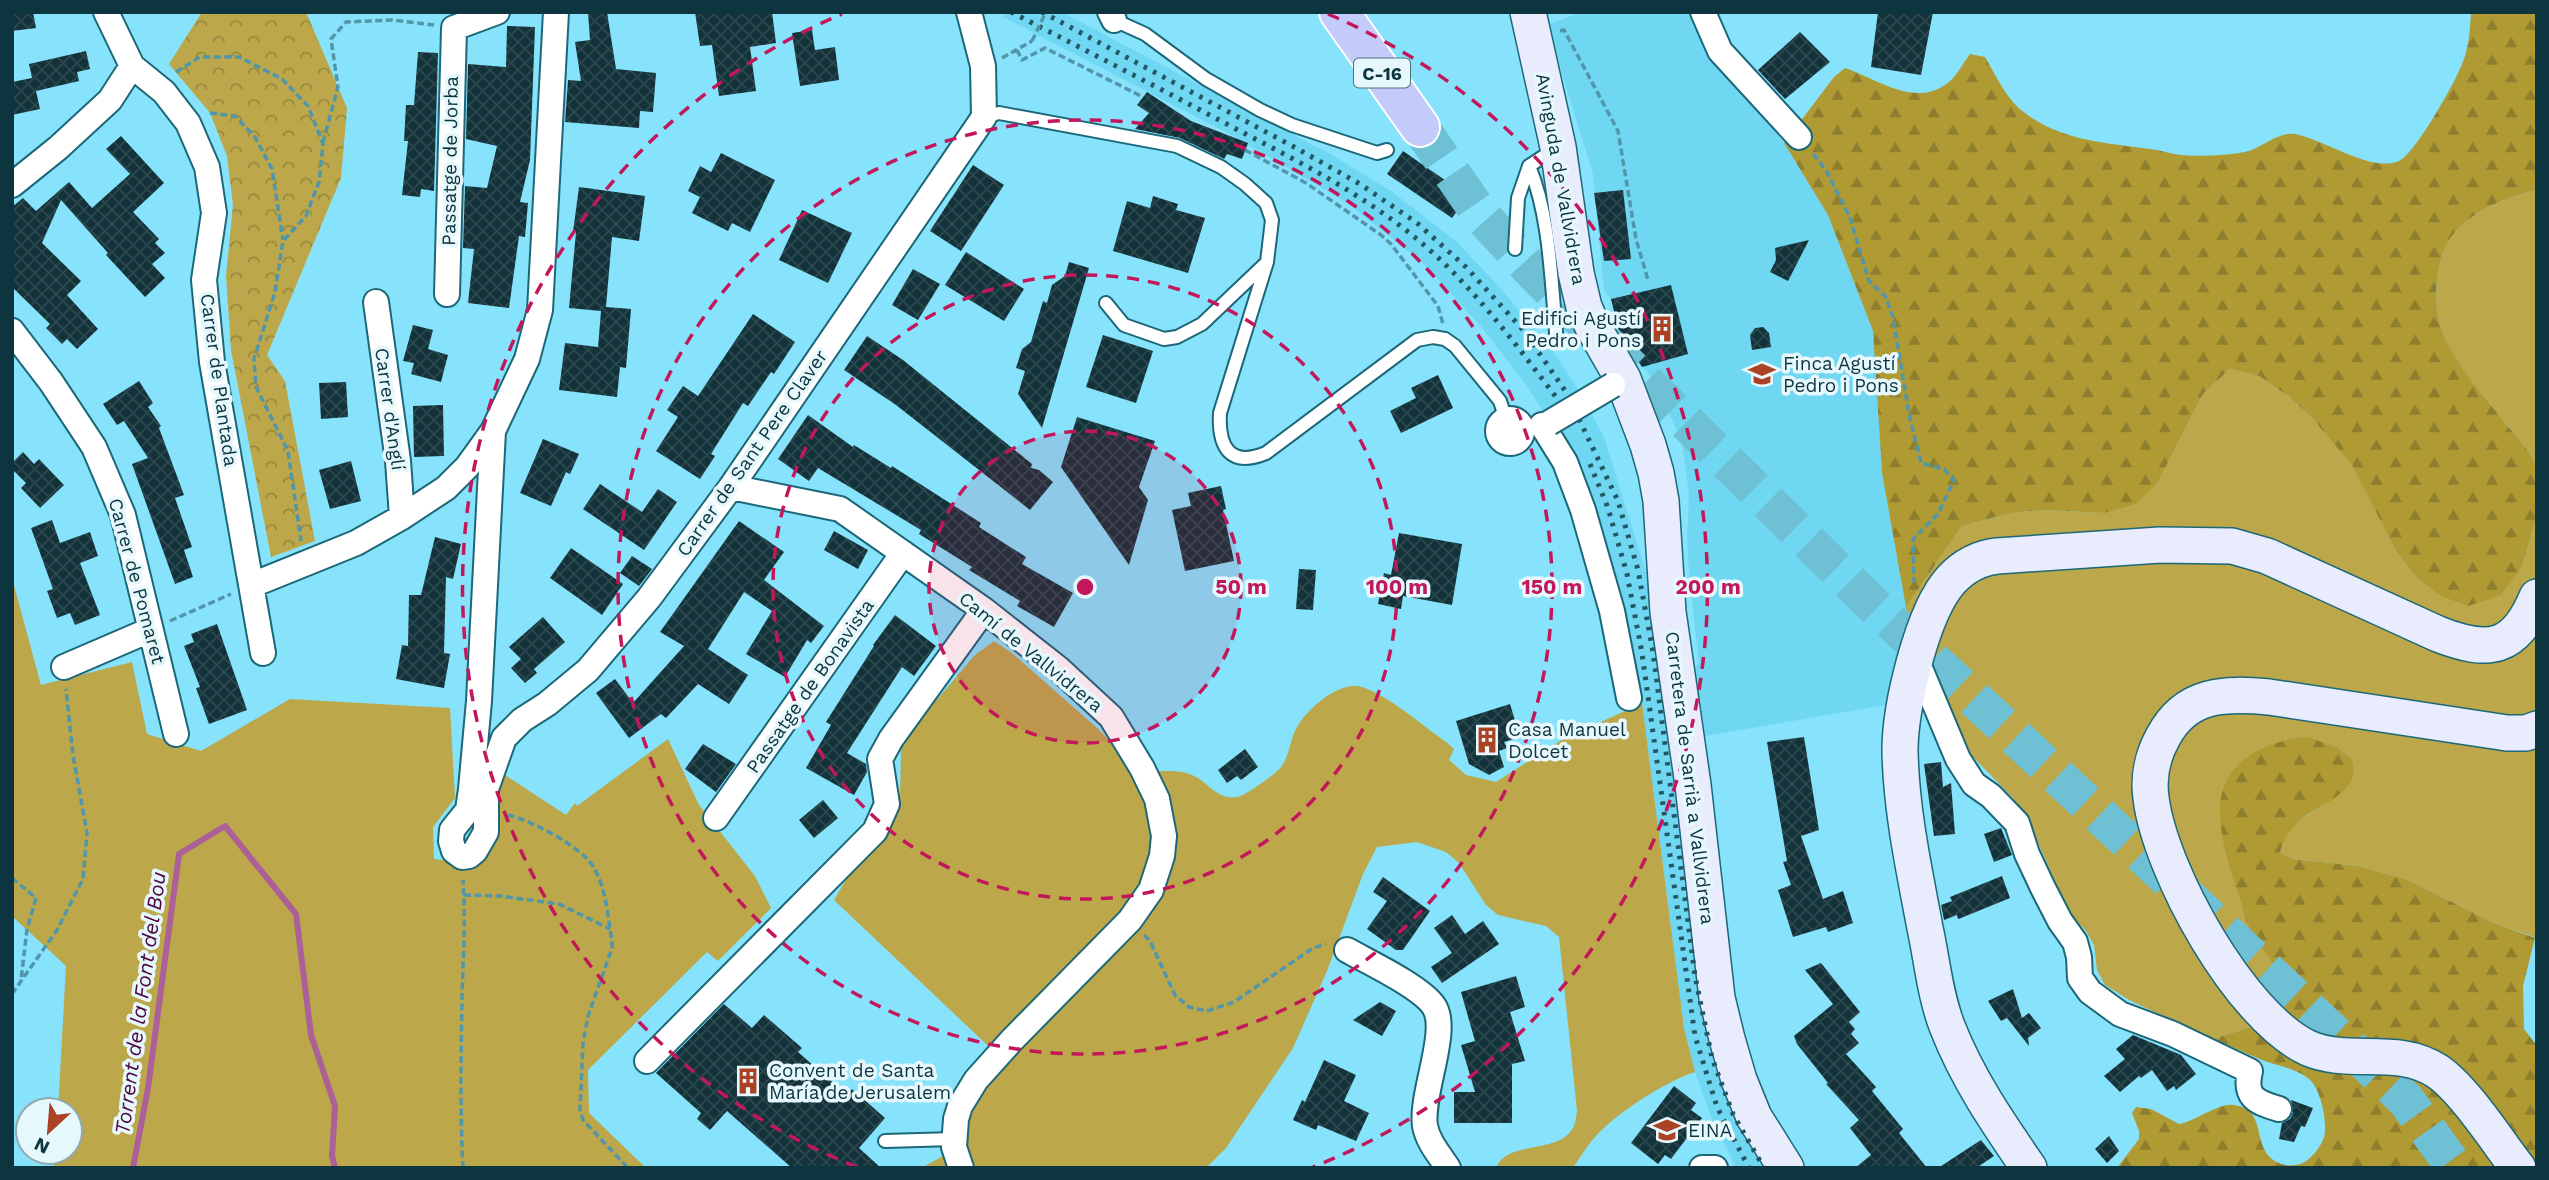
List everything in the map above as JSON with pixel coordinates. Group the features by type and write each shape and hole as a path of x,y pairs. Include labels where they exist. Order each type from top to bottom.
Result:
{"highway":[{"name":"C-16","path":"1339,12 1420,127"}],"main road":[{"name":"Avinguda de Vallvidrera","path":"1535,19 1558,147 1576,273 1584,307 1618,382"},
{"name":"Carretera de Sarrià a Vallvidrera","path":"1618,382 1648,445 1661,501 1668,612 1693,786 1717,998 1739,1080 1755,1117 1786,1168"},
{"path":"2029,1168 1972,1081 1947,1024 1936,982 1905,810 1900,748 1905,702 1929,622 1949,582 1973,563 1997,556 2160,545 2232,546 2267,556 2438,634 2471,645 2493,644 2514,635 2524,624 2537,597"},
{"path":"2518,1168 2460,1092 2436,1070 2400,1057 2324,1053 2297,1042 2272,1022 2218,957 2193,915 2158,828 2150,784 2155,753 2168,727 2200,701 2217,696 2237,694 2269,697 2507,733 2526,733 2537,729"}],"street":[{"name":"Carrer de Plantada","path":"106,12 132,66 164,92 188,123 207,167 214,213 204,280 212,362 247,587 264,653"},
{"path":"454,28 497,12"},
{"path":"247,587 356,543 402,517 446,488 467,467 493,431 527,359 540,310 556,12"},
{"path":"969,12 983,66 984,117"},
{"path":"1703,12 1720,51 1799,137"},
{"name":"Passatge de Jorba","path":"447,294 454,28"},
{"path":"12,185 58,148 110,100 132,66"},
{"name":"Carrer de Sant Pere Claver","path":"461,857 469,856 475,851 486,832 486,789 504,738 522,720 547,704 588,670 649,598 731,487 984,117"},
{"name":"Carrer d'Anglí","path":"376,302 398,461 402,517"},
{"name":"Carrer de Pomaret","path":"12,331 51,382 94,447 123,514 158,626 176,734"},
{"path":"1618,382 1530,424 1565,462 1583,510 1612,611 1629,698"},
{"path":"461,857 454,851 451,841 452,830 468,810 471,789 479,701 493,431"},
{"name":"Camí de Vallvidrera","path":"731,487 840,509 984,610 1059,669 1111,717 1157,799 1162,817 1163,846 1158,873 1151,890 1130,919 976,1080 960,1106 956,1119 954,1139 961,1168"},
{"name":"Passatge de Bonavista","path":"716,818 903,553"},
{"path":"648,1061 875,831 887,804 880,759 891,739 984,610"},
{"path":"64,667 158,626"},
{"path":"1916,659 1958,759 1974,784 1991,796 2017,823 2027,854 2043,888 2060,921 2075,942 2080,978 2090,992 2120,1014 2173,1034 2250,1071 2247,1084 2250,1094 2255,1100 2279,1109"},
{"path":"1348,950 1424,995 1435,1006 1440,1018 1425,1107 1425,1124 1430,1141 1448,1168"},
{"path":"1702,1168 1715,1168"}],"lane":[{"path":"1112,16 1144,34 1206,79 1260,110 1292,125 1377,153 1387,150"},
{"path":"984,117 999,113 1177,146 1205,159 1245,184 1266,203 1272,220 1267,262 1220,414 1219,431 1227,452 1234,456 1255,457 1266,453 1417,340 1433,337 1445,339 1455,346 1500,401 1530,424"},
{"path":"1515,249 1518,198 1529,166 1558,147"},
{"path":"1529,166 1537,183 1549,254 1557,342"},
{"path":"1107,303 1124,325 1164,339 1177,337 1202,324 1267,262"},
{"path":"885,1141 954,1139"}],"path":[{"path":"1002,58 1032,41 1046,12"},
{"path":"1535,19 1564,30 1618,131 1636,239 1647,281"},
{"path":"283,241 306,216 319,182 323,144 338,87 331,38 346,22 391,20 454,28"},
{"path":"1017,50 1022,60 1045,48 1143,97"},
{"path":"176,72 200,57 239,57 282,79 308,106 323,144"},
{"path":"210,113 235,116 255,137 272,169 283,241 275,292 254,359 256,387 288,451 301,546"},
{"path":"1799,137 1826,170 1850,218 1869,281 1885,296 1892,317 1909,414 1921,463 1944,468 1954,480 1938,514 1913,539 1914,592"},
{"path":"1245,150 1306,183 1391,244 1438,306 1445,339"},
{"path":"158,626 247,587"},
{"path":"12,994 57,930 83,879 88,833 73,755 64,667"},
{"path":"503,814 522,818 550,833 593,864 598,876 612,948 587,1016 580,1110 583,1120 628,1168"},
{"path":"461,857 464,895 461,1127 463,1168"},
{"path":"12,878 36,898 27,929 21,982"},
{"path":"464,895 500,896 559,904 610,929"},
{"path":"1130,919 1150,942 1175,995 1181,1002 1198,1011 1216,1010 1234,1002 1318,946 1335,944 1348,950"}],"shaded area":[{"path":"1005,12 1062,12 1332,155 1391,191 1456,241 1554,352 1604,437 1649,582 1674,740 1772,1168 1736,1168 1712,1119 1695,1072 1684,1028 1642,703 1611,566 1563,443 1529,389 1480,325 1422,262 1346,202 1235,137 1003,17"},
{"name":"Finca Agustí Pedro i Pons","path":"1582,12 1687,12 1784,143 1828,215 1873,331 1882,473 1910,627 1887,705 1705,736 1693,668 1699,664 1689,573 1689,494 1682,442 1654,381 1620,337 1611,299 1604,291 1593,174 1547,25"}],"green space":[{"path":"202,12 306,12 347,108 341,178 267,355 285,381 315,541 271,557 231,350 226,276 233,205 227,156 210,113 169,64"},
{"path":"2471,12 2537,12 2537,190 2494,204 2456,231 2444,251 2436,291 2441,328 2457,359 2537,466 2537,516 2521,569 2501,595 2468,606 2441,596 2416,577 2396,551 2352,465 2312,418 2288,396 2259,376 2230,369 2203,394 2158,482 2136,504 2104,513 2043,510 2011,513 1962,526 1906,607 1882,473 1873,331 1828,215 1784,143 1834,77 1845,68 1898,90 1924,93 1950,81 1970,54 1985,57 2007,94 2025,113 2054,130 2069,135 2196,156 2245,152 2275,138 2294,134 2361,159 2387,163 2399,161 2406,156 2443,101 2464,58"},
{"path":"2537,190 2537,466 2457,359 2441,328 2436,291 2444,252 2456,231 2494,204"},
{"path":"2230,369 2259,376 2288,396 2312,418 2352,464 2396,551 2416,577 2521,569 2537,516 2537,938 2492,922 2406,879 2358,866 2294,859 2280,853 2283,842 2293,827 2332,797 2353,775 2352,759 2338,748 2224,843 2248,925 2277,970 2280,986 2254,1026 2213,1039 2131,1001 2105,985 2097,970 2094,945 2086,931 2069,913 2026,815 1972,756 1945,698 1939,677 1887,705 1892,681 1910,631 1906,607 1962,526 2011,513 2043,510 2104,513 2158,482 2203,394"},
{"path":"12,578 41,685 132,662 147,734 201,751 290,699 450,708 455,798 433,827 434,859 478,864 499,771 566,815 575,803 577,806 668,739 699,805 755,876 771,908 718,961 707,952 588,1070 589,1113 646,1168 54,1168 84,1166 84,1096 59,1096 66,966 12,916"},
{"path":"994,641 1012,653 1097,728 1112,743 1134,774 1163,771 1185,773 1230,797 1247,793 1278,770 1302,720 1325,698 1344,688 1362,687 1383,697 1454,749 1449,760 1466,775 1496,782 1560,741 1642,703 1684,1028 1695,1072 1656,1090 1615,1118 1592,1140 1573,1168 1496,1168 1502,1159 1511,1153 1556,1142 1566,1136 1575,1124 1577,1111 1559,937 1546,926 1498,915 1486,905 1459,863 1446,852 1417,842 1377,847 1363,874 1327,971 1293,1048 1226,1148 1206,1168 921,1168 958,1148 976,1097 1003,1060 834,900 850,873 888,830 894,819 900,797 901,749 911,730 975,655"},
{"path":"2308,737 2338,748 2352,759 2353,776 2348,786 2339,794 2295,825 2286,837 2280,853 2294,859 2358,866 2406,879 2492,922 2535,938 2523,986 2524,1029 2537,1046 2537,1168 2117,1168 2139,1139 2132,1113 2136,1107 2151,1109 2179,1124 2221,1106 2245,1108 2256,1122 2264,1149 2270,1157 2284,1165 2295,1165 2308,1160 2323,1141 2323,1108 2311,1081 2294,1071 2213,1039 2254,1026 2280,986 2271,961 2248,925 2228,863 2220,817 2223,790 2239,764 2251,755 2278,742"}],"building":[{"path":"12,12 33,12 36,28 12,31"},
{"path":"588,12 607,12 616,69 656,73 653,112 640,111 639,128 565,122 568,80 581,81 575,42 590,40"},
{"path":"695,12 772,12 776,43 750,47 756,91 719,96 712,45 700,46"},
{"path":"1878,12 1933,12 1921,75 1871,67"},
{"path":"507,26 535,27 530,160 520,202 528,203 525,237 519,236 509,308 468,303 474,249 463,248 465,186 487,188 497,146 466,139 468,64 506,67"},
{"path":"812,30 815,50 835,47 839,80 800,86 792,33"},
{"path":"1800,32 1830,62 1785,99 1758,70"},
{"path":"86,51 90,69 77,72 79,81 36,91 40,109 12,115 12,82 32,78 29,64"},
{"path":"418,52 438,53 434,191 421,189 420,197 402,195 408,141 404,141 406,105 414,105"},
{"path":"1147,92 1191,121 1248,143 1242,159 1227,154 1224,159 1180,138 1135,129 1149,113 1137,105"},
{"path":"121,136 164,183 133,212 159,239 155,243 165,253 152,264 165,278 145,297 61,200 42,243 81,281 67,295 98,329 77,349 67,339 62,344 46,328 50,324 12,287 12,207 23,198 36,211 69,182 92,208 130,174 106,149"},
{"path":"1403,151 1468,196 1452,218 1387,174"},
{"path":"721,153 775,180 750,232 732,223 728,231 692,213 700,197 688,191 700,166 711,172"},
{"path":"973,165 1004,185 961,251 930,231"},
{"path":"579,187 645,196 639,241 612,237 606,307 631,309 626,368 620,367 617,397 559,390 565,343 598,347 601,311 569,308 576,232 573,232"},
{"path":"1623,190 1631,259 1604,261 1594,193"},
{"path":"1153,196 1178,204 1176,210 1205,218 1188,273 1113,251 1127,201 1150,208"},
{"path":"802,210 852,233 828,283 779,260"},
{"path":"1809,240 1788,281 1770,272 1776,260 1775,248"},
{"path":"966,252 1024,289 1004,321 945,285"},
{"path":"1069,262 1089,268 1042,428 1018,394 1025,371 1016,368 1022,349 1031,342 1043,301 1047,303 1052,285 1065,276"},
{"path":"913,269 940,284 918,320 892,305"},
{"name":"Edifici Agustí Pedro i Pons","path":"1671,285 1688,354 1642,367 1619,332 1611,299"},
{"path":"753,314 795,342 748,406 743,403 711,454 715,456 700,479 656,451 678,417 667,410 683,386 698,396"},
{"path":"413,325 433,330 428,349 448,355 441,382 411,374 414,363 403,361"},
{"path":"1763,327 1769,333 1771,347 1752,350 1750,335 1755,328"},
{"path":"1103,335 1153,351 1136,403 1086,387"},
{"path":"867,336 903,360 1032,464 1031,468 1039,470 1053,482 1030,510 896,405 844,370"},
{"path":"1438,375 1453,408 1401,433 1390,411 1416,398 1411,388"},
{"path":"139,381 153,403 148,407 161,426 159,428 184,495 175,498 192,547 184,550 193,577 175,584 132,464 148,458 124,421 117,425 103,404"},
{"path":"346,382 348,417 321,419 319,383"},
{"path":"443,405 444,456 414,457 413,406"},
{"path":"808,415 853,447 854,445 891,468 892,466 981,523 979,527 1026,557 1022,564 1073,593 1054,627 1017,606 1020,601 969,570 972,567 919,534 921,530 818,468 809,481 778,459"},
{"path":"1077,417 1155,441 1139,487 1148,500 1129,565 1061,467"},
{"path":"543,439 579,454 570,474 566,472 551,506 520,493"},
{"path":"23,452 34,464 39,459 64,485 40,508 21,488 26,483 12,469 12,463"},
{"path":"351,461 361,501 330,509 319,470"},
{"path":"600,484 642,512 658,489 677,502 644,550 583,509"},
{"path":"1221,486 1226,509 1223,510 1234,561 1185,571 1172,510 1191,506 1188,493"},
{"path":"52,520 60,543 90,532 98,556 80,563 100,615 75,625 70,613 57,618 47,591 53,589 31,528"},
{"path":"739,521 784,552 764,580 824,626 811,643 807,640 785,677 746,654 772,611 744,592 708,649 748,675 729,704 698,684 666,718 661,714 629,738 596,693 615,679 633,703 684,646 660,632"},
{"path":"834,531 868,550 858,569 824,550"},
{"path":"1399,533 1462,544 1452,605 1403,596 1401,609 1378,604 1384,573 1391,575"},
{"path":"435,537 461,544 453,579 446,577 444,653 450,654 444,688 396,679 402,645 408,646 409,595 421,595"},
{"path":"571,548 623,584 602,615 550,578"},
{"path":"632,556 652,569 639,586 620,573"},
{"path":"1299,569 1316,570 1313,610 1296,609"},
{"path":"895,615 936,646 914,676 902,667 847,753 866,764 867,772 854,795 806,768 831,725 826,722 873,645"},
{"path":"543,617 565,642 534,669 537,673 525,683 511,668 521,659 509,647"},
{"path":"217,624 247,710 209,724 196,688 200,687 184,646 194,642 191,634"},
{"name":"Casa Manuel Dolcet","path":"1510,704 1520,737 1504,742 1507,748 1499,751 1504,767 1489,775 1469,764 1456,721"},
{"path":"1804,737 1819,830 1801,836 1823,899 1843,891 1853,923 1828,932 1826,927 1793,937 1778,890 1791,885 1783,862 1787,861 1767,742"},
{"path":"703,744 736,764 716,792 685,769"},
{"path":"1245,749 1258,767 1241,780 1237,776 1227,783 1218,770"},
{"path":"1941,762 1943,787 1951,783 1955,834 1934,836 1924,764"},
{"path":"823,800 838,818 814,838 799,820"},
{"path":"2001,828 2012,855 1994,862 1984,834"},
{"path":"2002,876 2010,898 1958,919 1957,915 1944,920 1941,905 1952,901 1950,897"},
{"path":"1383,877 1430,911 1403,950 1396,950 1367,929 1387,901 1373,892"},
{"path":"1452,915 1465,934 1483,921 1499,944 1442,983 1431,967 1452,953 1434,928"},
{"path":"1821,963 1860,1012 1849,1022 1855,1029 1851,1034 1859,1043 1846,1054 1876,1087 1872,1091 1903,1129 1899,1133 1927,1168 1855,1168 1871,1155 1850,1128 1859,1120 1826,1084 1828,1083 1797,1044 1794,1036 1833,1004 1805,970"},
{"path":"1516,976 1525,1007 1510,1012 1525,1061 1512,1064 1512,1123 1454,1123 1454,1092 1475,1092 1461,1045 1475,1041 1461,992"},
{"path":"2013,989 2022,1018 2029,1013 2041,1028 2028,1038 2029,1046 2007,1018 2001,1021 1988,1001"},
{"path":"1380,1002 1396,1011 1382,1036 1353,1020"},
{"name":"Convent de Santa María de Jerusalem","path":"724,1004 752,1028 764,1015 802,1048 798,1052 847,1095 852,1089 885,1118 859,1148 881,1168 792,1168 727,1111 710,1130 697,1119 701,1113 656,1073"},
{"path":"2133,1035 2181,1055 2196,1074 2176,1090 2174,1086 2167,1091 2152,1070 2141,1078 2139,1076 2120,1092 2104,1076 2125,1059 2116,1049"},
{"path":"1324,1060 1356,1075 1344,1101 1369,1113 1356,1141 1318,1125 1316,1130 1293,1120 1302,1100 1305,1102"},
{"name":"EINA","path":"1674,1086 1696,1103 1691,1110 1702,1118 1671,1159 1665,1155 1658,1164 1631,1143"},
{"path":"2291,1100 2313,1108 2305,1127 2301,1126 2294,1142 2279,1139 2282,1123 2290,1119 2293,1113"},
{"path":"2109,1136 2119,1151 2107,1163 2095,1149"},
{"path":"1981,1140 1994,1156 1976,1168 1938,1168"}],"waterway":[{"name":"Torrent de la Font del Bou","path":"133,1168 148,1088 179,854 225,826 296,914 311,1035 335,1106 332,1156 335,1168"}],"tunnel":[{"path":"1420,127 1480,214 1538,277 1867,599 2406,1100 2455,1168"}],"railway":[{"path":"1011,12 1304,165 1387,216 1428,249 1468,288 1556,397"},
{"path":"1042,12 1360,184 1417,223 1466,267 1524,331 1566,392"},
{"path":"1579,419 1618,501 1638,570 1653,652 1695,976 1712,1058 1733,1114 1764,1168"},
{"path":"1590,464 1608,508 1627,574 1642,653 1695,1036 1717,1107 1749,1168"}],"place":[{"name":"Edifici Agustí Pedro i Pons","path":"1662,329"},
{"name":"Finca Agustí Pedro i Pons","path":"1762,374"},
{"name":"Casa Manuel Dolcet","path":"1487,740"},
{"name":"Convent de Santa María de Jerusalem","path":"748,1081"},
{"name":"EINA","path":"1667,1130"}]}
